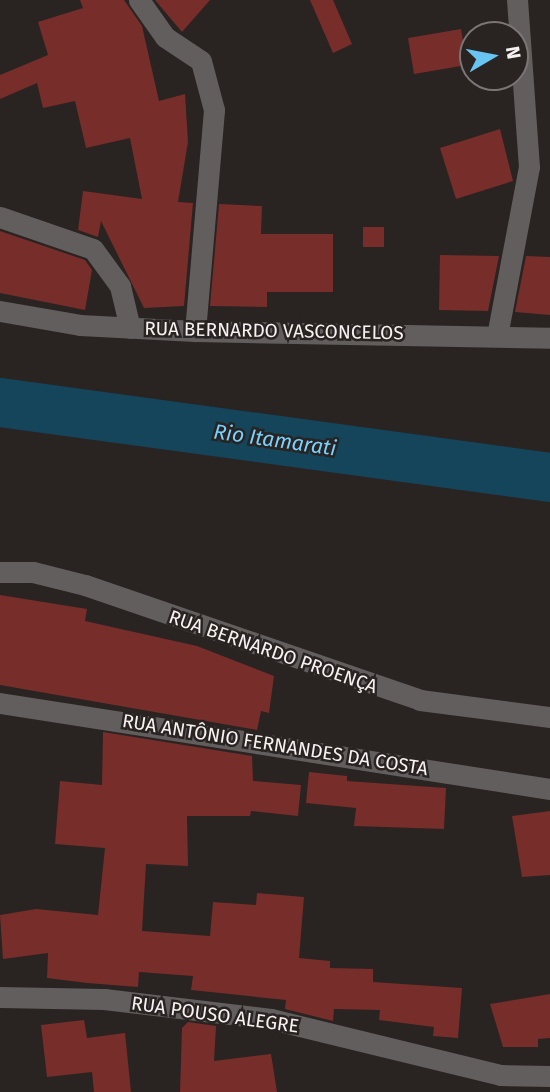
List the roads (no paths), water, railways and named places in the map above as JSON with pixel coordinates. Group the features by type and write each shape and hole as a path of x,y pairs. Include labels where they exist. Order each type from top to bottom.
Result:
{"street":[{"path":"139,0 165,37 201,61 214,110 195,331"},
{"path":"497,336 529,167 517,0"},
{"path":"0,217 93,249 120,286 131,328"},
{"name":"RUA BERNARDO VASCONCELOS","path":"0,310 131,328 550,338"},
{"name":"RUA BERNARDO PROENÇA","path":"0,572 33,572 85,585 420,700 550,717"},
{"name":"RUA ANTÔNIO FERNANDES DA COSTA","path":"0,703 550,789"},
{"name":"RUA POUSO ALEGRE","path":"0,997 104,999 271,1019 500,1075 550,1076"}],"waterway":[{"name":"Rio Itamarati","path":"0,402 550,477"}]}
